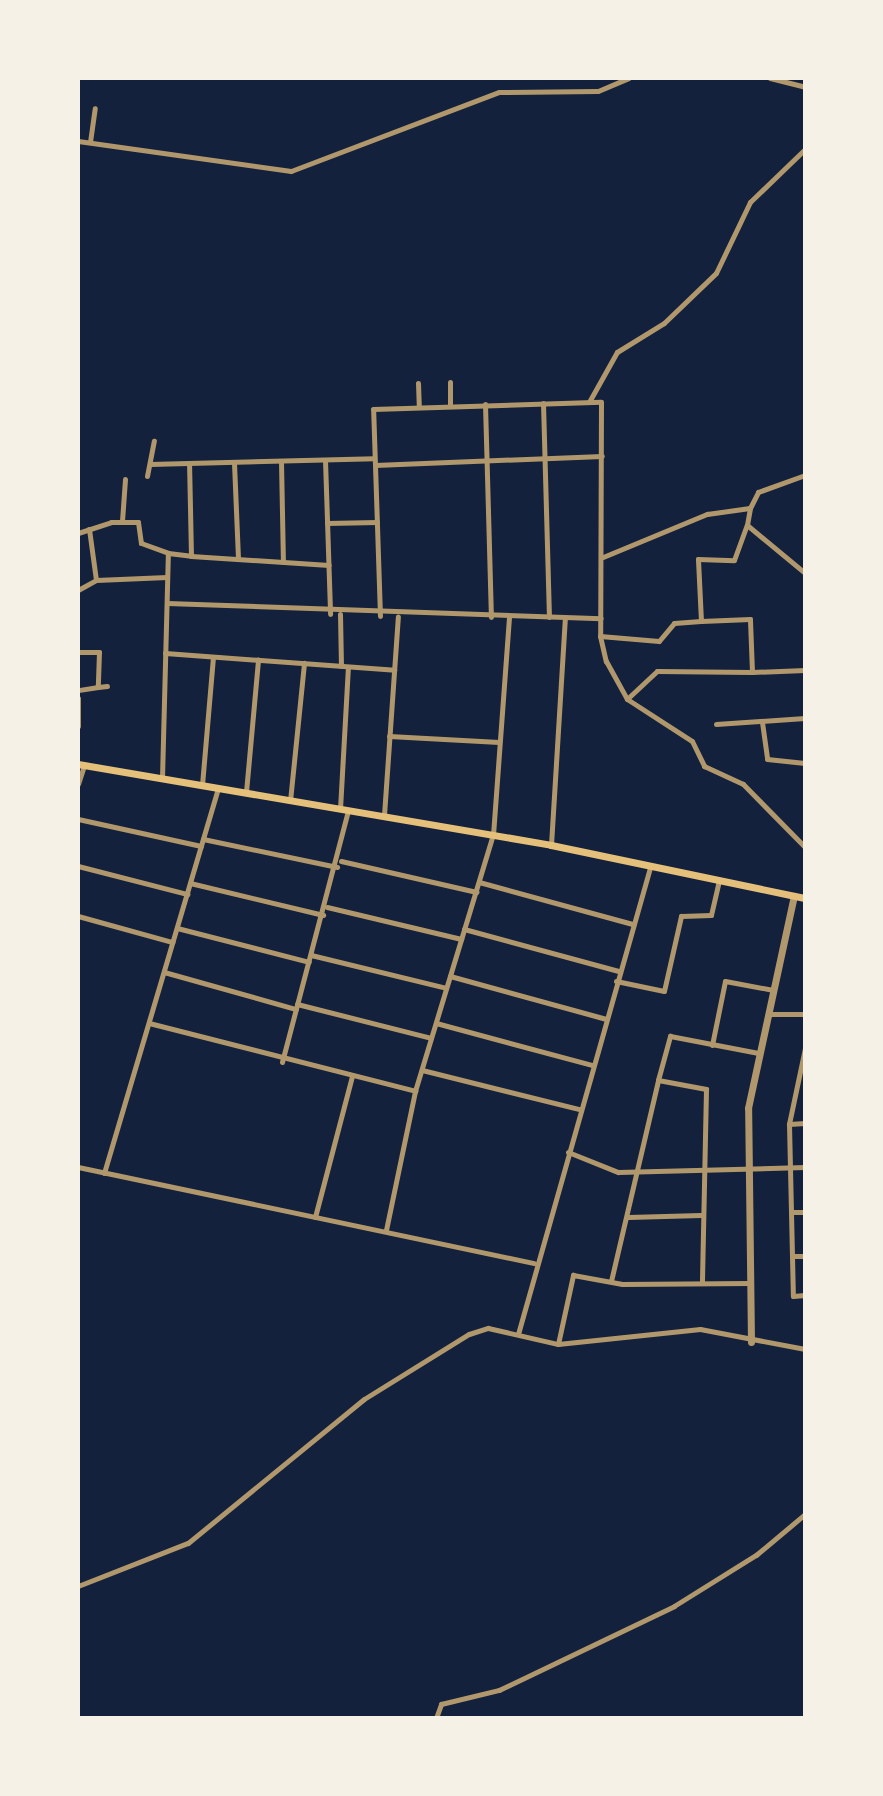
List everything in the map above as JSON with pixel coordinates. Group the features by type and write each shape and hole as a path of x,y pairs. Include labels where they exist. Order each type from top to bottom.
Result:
{"main road":[{"path":"81,765 551,845 805,898"}],"street":[{"path":"78,141 291,171 499,92 598,91 628,78"},
{"path":"770,78 805,87"},
{"path":"90,142 95,108"},
{"path":"589,402 617,352 664,323 716,273 750,202 805,149"},
{"path":"450,382 450,404"},
{"path":"418,383 419,406"},
{"path":"380,616 373,409 450,404 601,402 603,557 600,636 627,699 692,741 704,766 743,784 804,845"},
{"path":"543,403 549,617"},
{"path":"485,404 491,617"},
{"path":"147,476 154,441"},
{"path":"150,464 602,456"},
{"path":"325,460 330,614"},
{"path":"281,461 283,562"},
{"path":"234,463 238,559"},
{"path":"189,464 191,556"},
{"path":"701,621 698,559 734,560 758,492 805,475"},
{"path":"122,521 125,479"},
{"path":"603,557 707,514 750,508"},
{"path":"78,533 122,521 138,522 141,543 168,553 329,565"},
{"path":"327,523 377,522"},
{"path":"747,525 805,573"},
{"path":"89,529 96,580"},
{"path":"162,778 168,553"},
{"path":"78,590 96,580 167,577"},
{"path":"167,603 380,616 601,618"},
{"path":"282,1062 339,864 344,809 345,666 340,614"},
{"path":"384,815 398,616"},
{"path":"386,1230 415,1091 493,835 509,617"},
{"path":"551,845 565,617"},
{"path":"600,636 659,641 674,623 750,619 752,672"},
{"path":"78,652 99,652 98,687"},
{"path":"165,653 394,670"},
{"path":"202,786 213,657"},
{"path":"246,793 258,660"},
{"path":"290,801 304,663"},
{"path":"627,699 657,671 805,670"},
{"path":"78,690 107,686"},
{"path":"78,698 78,726"},
{"path":"716,724 805,718"},
{"path":"762,722 767,759 805,763"},
{"path":"389,736 499,742"},
{"path":"78,784 81,765"},
{"path":"104,1173 218,789"},
{"path":"78,819 201,846"},
{"path":"203,839 476,892"},
{"path":"78,866 187,894"},
{"path":"518,1334 534,1263 650,866"},
{"path":"616,981 664,991 681,916 711,915 719,881"},
{"path":"479,882 633,924"},
{"path":"190,883 323,915"},
{"path":"751,1342 747,1168 758,1053 794,896"},
{"path":"327,907 461,939"},
{"path":"78,916 172,942"},
{"path":"177,928 309,962"},
{"path":"464,929 619,971"},
{"path":"311,955 446,988"},
{"path":"164,972 431,1038"},
{"path":"450,976 606,1019"},
{"path":"712,1045 725,981 773,990"},
{"path":"769,1014 805,1014"},
{"path":"149,1023 282,1062 415,1091"},
{"path":"436,1023 592,1065"},
{"path":"611,1281 670,1036 758,1053"},
{"path":"805,1048 802,1079 789,1124 793,1296 805,1295"},
{"path":"422,1070 579,1109"},
{"path":"315,1217 352,1076"},
{"path":"658,1080 706,1089 700,1169 702,1282"},
{"path":"789,1124 805,1123"},
{"path":"568,1152 618,1172 805,1167"},
{"path":"78,1167 534,1263"},
{"path":"792,1212 805,1212"},
{"path":"628,1217 701,1215"},
{"path":"793,1256 805,1256"},
{"path":"558,1344 573,1275 611,1281 750,1283"},
{"path":"78,1586 188,1543 411,1366 488,1328 558,1344 700,1329 751,1342 805,1349"},
{"path":"436,1718 441,1704 499,1690 674,1606 756,1555 805,1514"}]}
